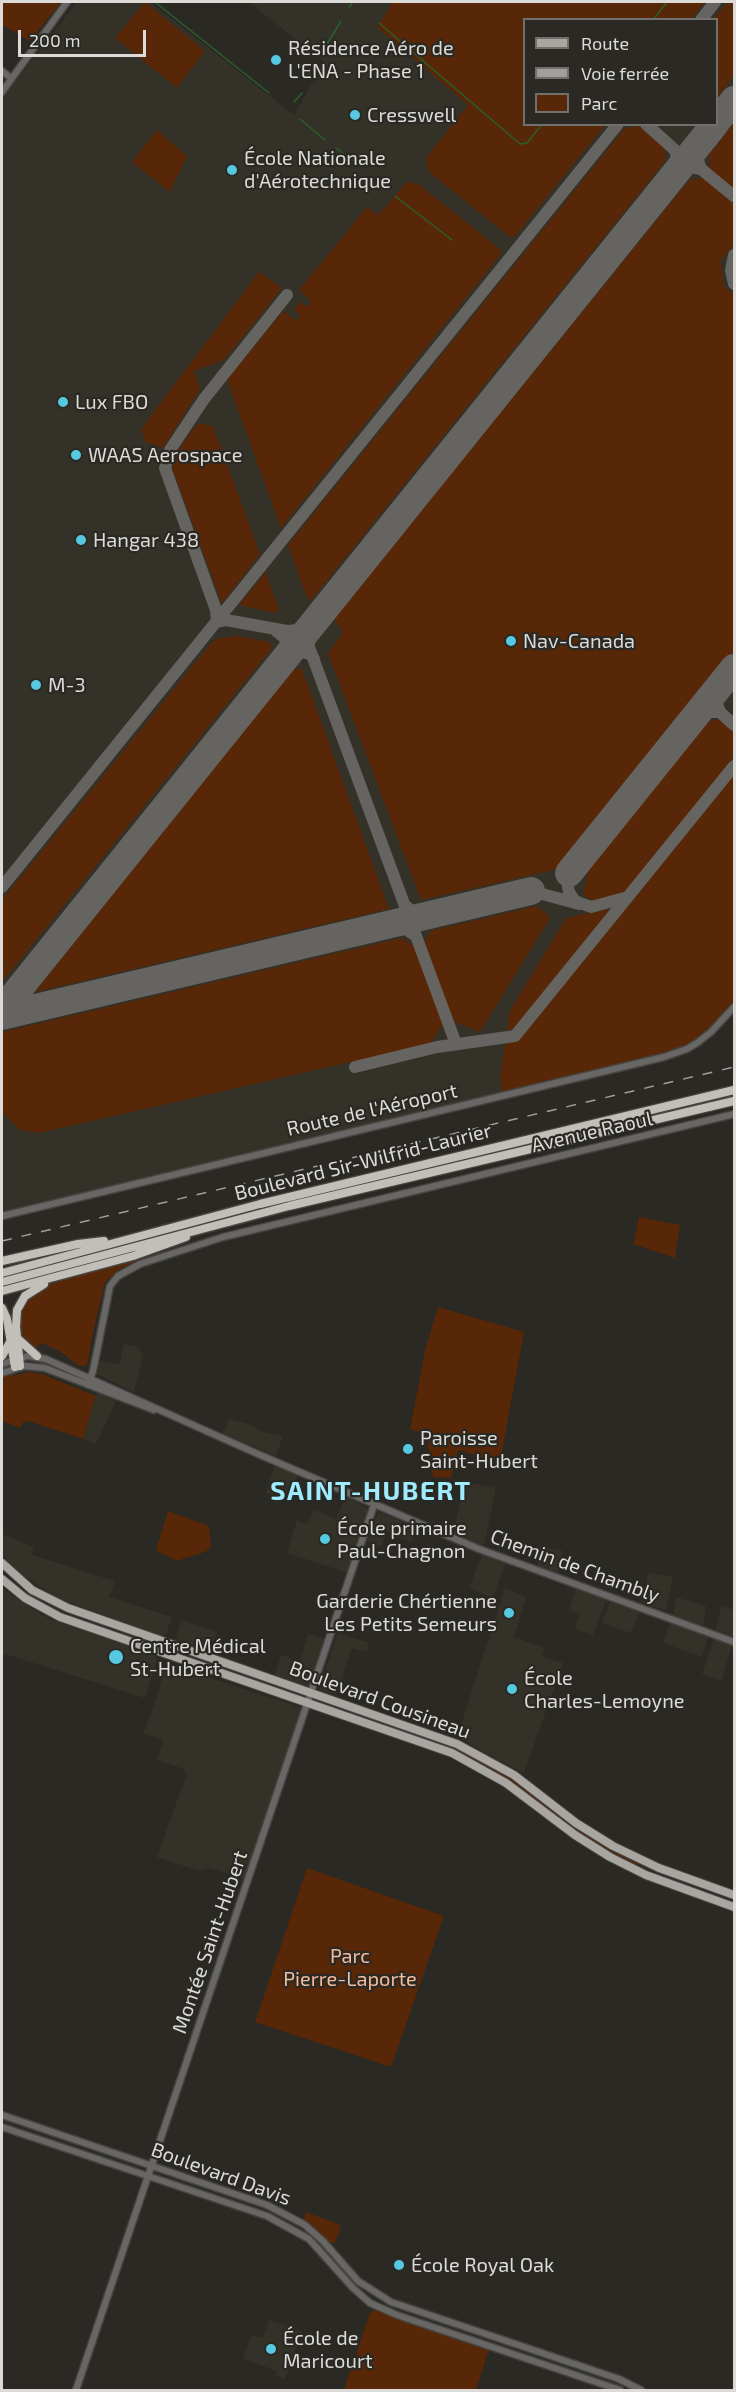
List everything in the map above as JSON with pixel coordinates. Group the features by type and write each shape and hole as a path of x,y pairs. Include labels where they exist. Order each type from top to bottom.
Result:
{"highway":[{"name":"Boulevard Sir-Wilfrid-Laurier","path":"2,1273 392,1172 735,1090"},
{"name":"Boulevard Sir-Wilfrid-Laurier","path":"2,1282 226,1222 735,1101"},
{"path":"2,1291 155,1249 226,1222"},
{"path":"2,1261 78,1244 131,1238"},
{"path":"2,1356 13,1340 20,1303 30,1292 53,1278"},
{"path":"2,1308 13,1340 17,1363"},
{"path":"13,1340 37,1356"}],"main road":[{"name":"Boulevard Cousineau","path":"2,1563 28,1587 62,1606 426,1731 465,1747 517,1778 580,1826 617,1849 658,1868 735,1895"},
{"name":"Boulevard Cousineau","path":"2,1579 6,1585 36,1605 60,1617 457,1756 506,1783 574,1835 609,1857 646,1875 735,1907"}],"street":[{"path":"2,92 67,2"},
{"path":"2,71 11,78"},
{"name":"Route de l'Aéroport","path":"2,1216 664,1057 697,1043 711,1032 735,1006"},
{"name":"Avenue Raoul","path":"90,1378 113,1281 140,1264 223,1237 735,1114"},
{"name":"Chemin de Chambly","path":"2,1373 17,1363 37,1356 478,1549 735,1642"},
{"name":"Chemin de Chambly","path":"2,1364 17,1363 48,1369 175,1417"},
{"path":"88,1385 90,1378"},
{"name":"Montée Saint-Hubert","path":"76,2391 374,1505"},
{"name":"Boulevard Davis","path":"2,2115 267,2205 291,2216 323,2241 358,2281 391,2302 619,2379 641,2391"},
{"name":"Boulevard Davis","path":"2,2127 267,2216 298,2231 320,2250 353,2288 373,2304 397,2315 620,2391"},
{"path":"184,2188 187,2178"}],"shaded area":[{"path":"77,2 150,2 294,115 324,62 249,2 734,2 734,1001 689,1044 667,1053 2,1212 2,99"},
{"path":"124,1344 138,1347 143,1356 134,1392 97,1374 100,1361 120,1364"},
{"path":"97,1393 116,1401 96,1444 83,1439"},
{"path":"229,1419 252,1425 259,1431 283,1436 276,1456 223,1434"},
{"path":"274,1466 298,1475 288,1501 266,1493"},
{"path":"465,1482 496,1488 484,1546 453,1533"},
{"name":"École primaire Paul-Chagnon","path":"346,1496 368,1509 348,1573 287,1553 297,1520 307,1524 314,1510 336,1519"},
{"path":"378,1512 417,1528 412,1542 387,1532 381,1547 367,1542"},
{"path":"2,1534 34,1547 32,1555 115,1581 109,1597 172,1617 166,1634 162,1636 58,1598 21,1574 5,1558 2,1553"},
{"path":"540,1546 563,1551 558,1574 538,1566"},
{"path":"482,1555 505,1564 493,1598 469,1588"},
{"path":"648,1573 673,1577 666,1610 642,1603"},
{"path":"2,1588 52,1620 155,1655 157,1660 145,1698 2,1653"},
{"name":"École Charles-Lemoyne","path":"505,1588 526,1597 514,1637 545,1648 542,1657 563,1663 524,1773 457,1737"},
{"path":"576,1589 606,1600 593,1635 575,1629 580,1614 569,1610"},
{"path":"676,1597 706,1606 703,1625 673,1615"},
{"path":"610,1602 639,1613 631,1633 602,1623"},
{"path":"721,1606 734,1610 734,1637 716,1630"},
{"path":"181,1620 217,1632 211,1652 178,1641 176,1638"},
{"path":"670,1623 708,1637 702,1657 663,1643"},
{"path":"338,1633 369,1643 367,1652 352,1648 336,1695 320,1690 319,1687"},
{"path":"308,1634 325,1639 310,1685 275,1675 281,1655 300,1661"},
{"path":"714,1639 732,1646 721,1681 702,1674"},
{"path":"166,1664 301,1709 245,1879 209,1868 200,1871 157,1857 186,1776 184,1769 157,1760 163,1740 143,1733 154,1706"},
{"name":"École de Maricourt","path":"269,2320 302,2331 285,2379 275,2376 277,2371 243,2359 252,2335 263,2338"}],"green space":[{"path":"2,2 61,2 30,41 2,25"},
{"path":"145,2 205,51 177,88 115,38"},
{"path":"393,2 705,2 692,18 523,18 523,126 604,126 515,236 510,237 429,172 426,158 468,105 377,27"},
{"path":"728,2 734,2 734,75 718,97 718,18 714,18"},
{"path":"734,123 734,189 710,169 709,155"},
{"path":"638,126 664,147 666,160 311,600 307,598 288,545 625,128"},
{"path":"157,130 187,156 170,192 132,162"},
{"path":"703,178 734,204 734,244 721,260 724,286 734,295 734,650 558,869 421,900 328,653 343,633 334,619 689,180"},
{"path":"407,182 418,184 500,249 501,254 281,528 227,380 283,311 296,321 300,315 294,309 301,302 307,307 311,301 299,290 367,207 378,215"},
{"path":"259,272 282,288 224,360 194,371 200,389 163,448 146,442 141,429"},
{"path":"198,423 213,426 260,554 222,603 172,468 178,450"},
{"path":"266,572 279,611 275,613 239,605"},
{"path":"238,636 270,642 272,648 2,982 2,900 213,641"},
{"path":"294,668 302,669 389,909 35,992"},
{"path":"719,719 734,732 734,756 624,894 594,901 583,895 590,865 706,722"},
{"path":"734,775 734,1001 717,1022 701,1036 667,1053 503,1092 500,1079 505,1044 523,1036"},
{"path":"536,906 547,914 549,920 480,1032 452,1021 424,944 430,931"},
{"path":"614,908 520,1024 507,1032 510,1011 566,918"},
{"path":"401,938 416,947 443,1024 430,1044 39,1133 20,1130 2,1112 2,1032"},
{"path":"639,1217 680,1225 675,1258 633,1244"},
{"path":"160,1251 122,1268 105,1282 88,1363 85,1366 79,1366 61,1352 44,1344 40,1344 35,1349 22,1337 18,1322 23,1302 41,1287"},
{"path":"438,1307 524,1332 500,1462 458,1450 451,1478 433,1477 427,1435 410,1429 425,1351"},
{"path":"27,1372 42,1374 96,1396 83,1439 28,1421 23,1422 20,1428 2,1421 2,1376 10,1373 14,1376"},
{"path":"168,1511 209,1526 211,1547 205,1552 176,1561 156,1550"},
{"path":"452,1746 506,1775 576,1828 638,1863 637,1865 590,1841 507,1780 450,1749"},
{"name":"Parc Pierre-Laporte","path":"307,1868 444,1916 391,2067 255,2022"},
{"path":"306,2212 341,2225 335,2243 331,2243 304,2219"},
{"path":"374,2310 489,2349 476,2390 344,2390 370,2313"}],"waterway":[{"path":"155,2 269,93"},
{"path":"349,7 353,2"},
{"path":"655,18 667,2"},
{"path":"327,44 341,21"},
{"path":"379,23 520,144 527,143 540,126"},
{"path":"306,79 316,63"},
{"path":"294,102 302,93"},
{"path":"300,119 325,140"},
{"path":"336,148 357,164"},
{"path":"395,196 452,240"}],"taxiway":[{"path":"703,18 715,2"},
{"path":"2,887 616,126"},
{"path":"648,126 676,151 677,171 689,167 701,169"},
{"path":"701,142 696,155 701,169 734,196"},
{"path":"734,255 731,270 734,284"},
{"path":"287,295 204,399 170,450 165,468 216,610 217,622 226,620 287,631 298,630 312,624"},
{"path":"312,624 308,635 309,647 456,1044"},
{"path":"274,629 285,638 284,659"},
{"path":"284,659 297,651 310,654 314,659"},
{"path":"694,718 704,712 720,712 716,701 719,687"},
{"path":"720,712 734,725"},
{"path":"355,1067 437,1047 515,1036 734,766"},
{"path":"567,881 569,892 575,901 591,907 628,897"},
{"path":"531,891 579,904"},
{"path":"405,905 413,913 427,915"},
{"path":"389,924 407,930 416,936"},
{"path":"19,987 11,1003 15,1010 21,1012"}],"runway":[{"path":"718,120 734,100"},
{"path":"2,1010 713,126"},
{"path":"569,873 734,668"},
{"path":"2,1016 531,891"}],"railway":[{"path":"2,1241 734,1067"}],"place":[{"name":"Résidence Aéro de L'ENA - Phase 1","path":"276,60"},
{"name":"Cresswell","path":"355,115"},
{"name":"École Nationale d'Aérotechnique","path":"232,170"},
{"name":"Lux FBO","path":"63,402"},
{"name":"WAAS Aerospace","path":"76,455"},
{"name":"Hangar 438","path":"81,540"},
{"name":"Nav-Canada","path":"511,641"},
{"name":"M-3","path":"36,685"},
{"name":"Paroisse Saint-Hubert","path":"408,1449"},
{"name":"École primaire Paul-Chagnon","path":"325,1539"},
{"name":"Garderie Chértienne Les Petits Semeurs","path":"509,1613"},
{"name":"Centre Médical St-Hubert","path":"116,1657"},
{"name":"École Charles-Lemoyne","path":"512,1689"},
{"name":"École Royal Oak","path":"399,2265"},
{"name":"École de Maricourt","path":"271,2349"}],"district":[{"name":"SAINT-HUBERT","path":"371,1491"}]}
